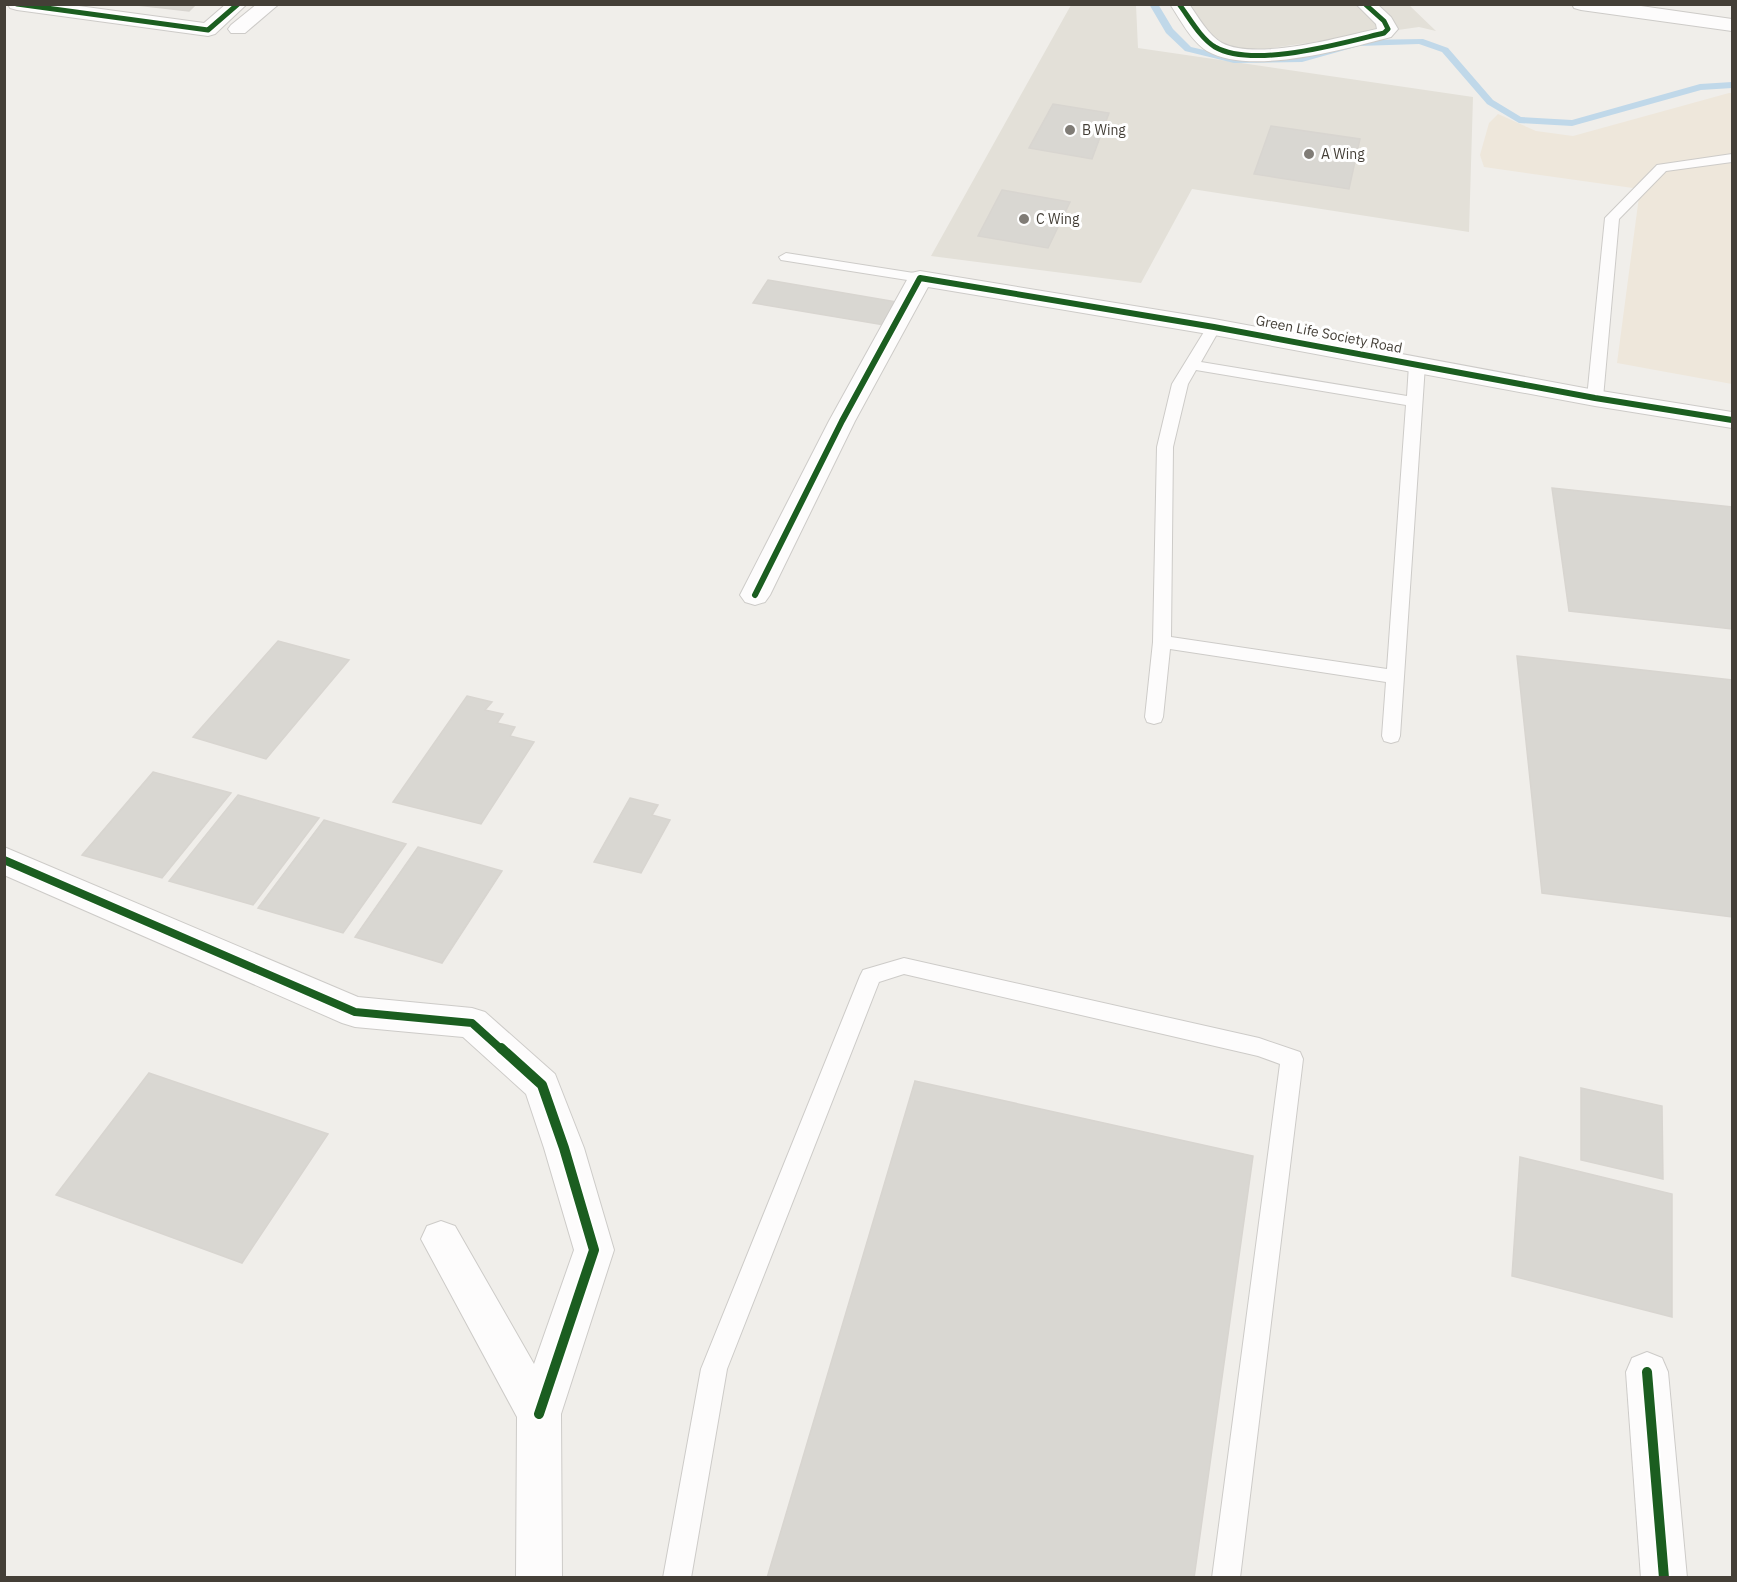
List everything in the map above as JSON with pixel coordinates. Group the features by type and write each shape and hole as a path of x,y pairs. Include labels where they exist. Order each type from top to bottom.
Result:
{"street":[{"path":"17,4 208,30 238,4"},
{"path":"238,29 270,4"},
{"path":"1179,4 1213,45 1230,53 1250,56 1301,50 1383,33 1388,29 1384,21 1365,4"},
{"path":"1581,4 1732,25"},
{"path":"755,595 858,390 920,278"},
{"name":"Green Life Society Road","path":"920,278 1214,327 1595,398 1732,420"},
{"path":"4,860 355,1012 472,1023 542,1085 564,1148 594,1250 539,1414 539,1578"},
{"path":"441,1239 539,1414"},
{"path":"1647,1372 1664,1578"}],"lane":[{"path":"1595,398 1612,218 1662,168 1732,158"},
{"path":"786,257 920,278"},
{"path":"1154,717 1162,642 1165,447 1180,384 1214,327"},
{"path":"1391,736 1417,364"},
{"path":"1192,365 1414,402"},
{"path":"1162,642 1395,677"},
{"path":"676,1578 714,1370 871,976 904,966 1259,1047 1292,1059 1257,1316 1226,1578"}],"shaded area":[{"path":"1071,5 1136,5 1138,48 1473,97 1469,232 1192,189 1141,283 931,256"},
{"path":"1170,5 1409,5 1436,31 1419,27 1243,52 1221,47"},
{"path":"1732,93 1732,384 1617,363 1640,189 1484,167 1480,155 1489,123 1498,114 1536,131 1573,136"}],"building":[{"path":"128,4 196,4 189,11"},
{"name":"B Wing","path":"1053,104 1109,113 1092,159 1029,148"},
{"name":"A Wing","path":"1271,126 1360,139 1349,189 1254,174"},
{"name":"C Wing","path":"1002,190 1070,202 1048,248 978,236"},
{"path":"768,280 897,302 884,325 753,303"},
{"path":"1552,488 1732,507 1732,629 1569,611"},
{"path":"278,641 349,660 266,759 193,737"},
{"path":"1517,656 1732,680 1732,917 1542,893"},
{"path":"467,696 492,702 485,710 503,714 497,723 515,727 510,736 534,742 481,824 393,802"},
{"path":"153,772 231,793 162,878 82,855"},
{"path":"238,795 319,818 253,905 169,881"},
{"path":"630,798 658,805 652,815 670,820 641,873 594,862"},
{"path":"324,820 406,844 343,933 258,908"},
{"path":"418,847 502,871 442,963 355,937"},
{"path":"149,1073 328,1134 242,1263 56,1195"},
{"path":"915,1081 1253,1156 1194,1578 767,1578"},
{"path":"1581,1088 1662,1106 1663,1179 1581,1160"},
{"path":"1520,1157 1672,1194 1672,1317 1512,1276"}],"waterway":[{"path":"1153,4 1169,31 1188,49 1234,60 1302,59 1359,43 1420,41 1445,50 1490,102 1519,120 1572,123 1700,87 1732,85"}],"cycle path":[{"path":"17,4 208,30 238,4"},
{"path":"1179,4 1215,47 1232,53 1252,55 1298,51 1384,33 1388,29 1384,21 1365,4"},
{"path":"755,595 842,421 920,278 1214,327 1595,398 1732,420"},
{"path":"4,860 355,1012 472,1023 542,1085 564,1148 594,1250 539,1414"},
{"path":"1647,1372 1664,1578"}],"place":[{"name":"B Wing","path":"1070,130"},
{"name":"A Wing","path":"1309,154"},
{"name":"C Wing","path":"1024,219"}]}
